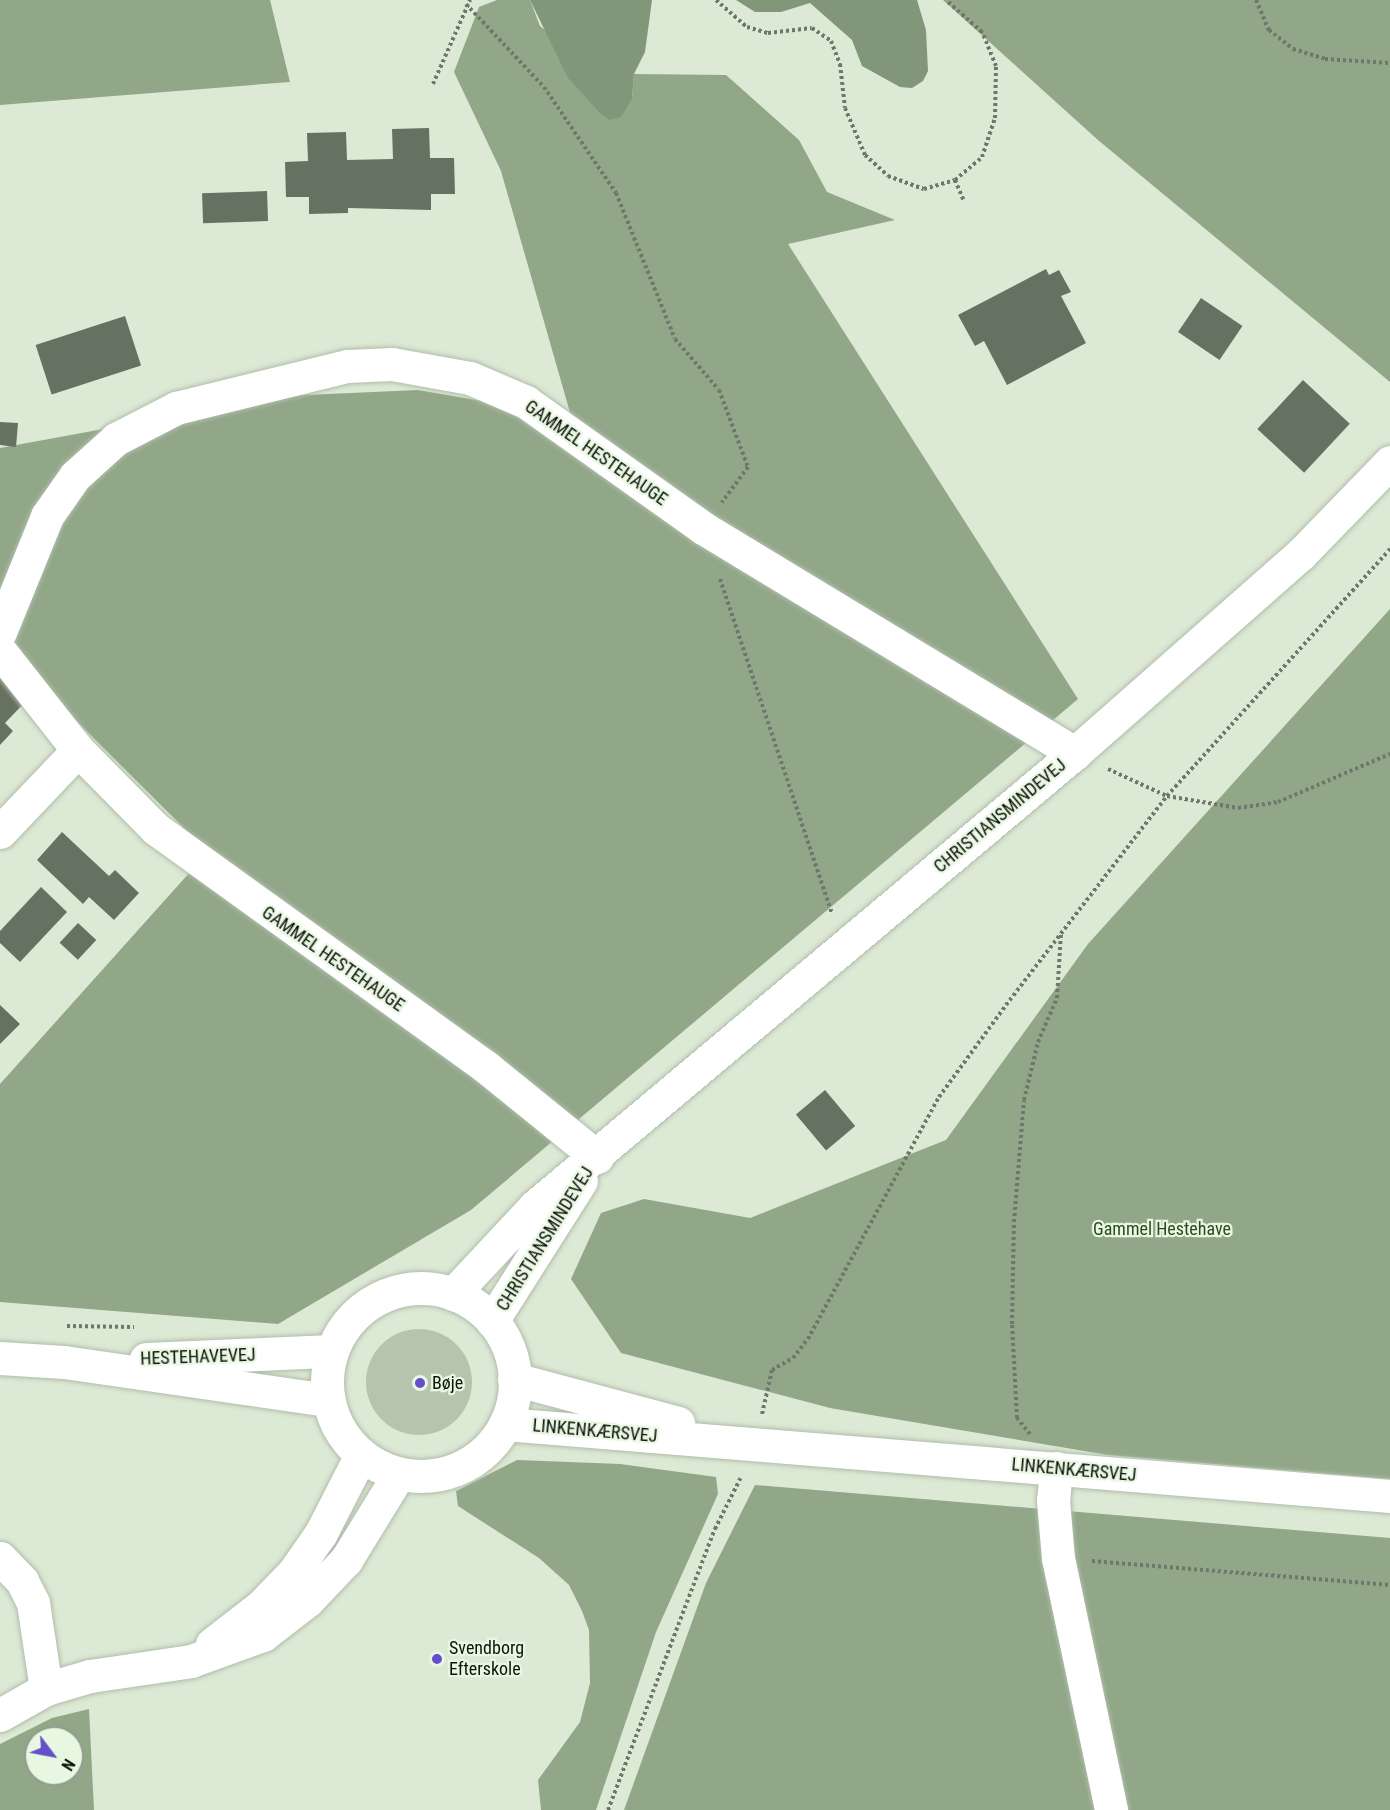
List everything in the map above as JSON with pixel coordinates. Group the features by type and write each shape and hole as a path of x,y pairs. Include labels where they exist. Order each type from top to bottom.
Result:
{"street":[{"name":"GAMMEL HESTEHAUGE","path":"0,632 47,516 75,476 116,439 176,408 347,366 392,364 470,378 526,402 703,528 1075,753"},
{"name":"CHRISTIANSMINDEVEJ","path":"453,1294 534,1207 597,1157 843,946 1075,753 1301,554 1390,462"},
{"name":"GAMMEL HESTEHAUGE","path":"0,651 78,750 156,830 486,1067 597,1157"},
{"path":"0,832 78,750"},
{"name":"CHRISTIANSMINDEVEJ","path":"492,1321 597,1157"},
{"path":"425,1288 453,1294 492,1321 504,1339 514,1379 505,1424 494,1442 461,1467 420,1476 399,1474 361,1455 340,1430 328,1400 327,1376 332,1351 348,1322 370,1303 396,1292 425,1288"},
{"name":"HESTEHAVEVEJ","path":"64,1362 332,1351"},
{"name":"HESTEHAVEVEJ","path":"0,1358 64,1362 328,1400"},
{"name":"LINKENKÆRSVEJ","path":"514,1379 758,1444"},
{"name":"LINKENKÆRSVEJ","path":"505,1424 1390,1496"},
{"path":"191,1661 261,1606 294,1572 321,1533 361,1455"},
{"path":"1056,1468 1053,1500 1058,1558 1111,1810"},
{"path":"0,1716 46,1689 90,1676 191,1661 263,1635 307,1601 346,1560 399,1474"},
{"path":"0,1558 22,1581 33,1603 46,1689"}],"path":[{"path":"433,84 466,4 470,0"},
{"path":"716,0 747,27 768,33 812,28 831,40 840,64 845,108 865,155 888,176 924,189 955,180 982,157 995,118 996,66 982,32 946,0"},
{"path":"1256,0 1269,30 1293,49 1325,59 1390,63"},
{"path":"466,4 544,87 616,193 675,339 719,390 748,467 703,528 843,946"},
{"path":"955,180 964,201"},
{"path":"608,1810 715,1529 758,1444 772,1370 793,1358 808,1339 939,1097 1061,932 1167,796 1390,549"},
{"path":"1075,753 1167,796 1238,808 1278,802 1390,754"},
{"path":"1056,1468 1017,1418 1012,1324 1014,1222 1024,1100 1038,1042 1057,998 1061,932"},
{"path":"60,1326 143,1327"},
{"path":"1058,1558 1390,1585"}],"shaded area":[{"path":"530,0 652,0 645,52 634,74 632,99 621,117 610,120 602,115 568,78"},
{"path":"736,0 917,0 926,30 928,71 923,81 912,88 900,87 862,66 852,40 810,3 781,12 755,12"},
{"path":"419,1329 439,1333 457,1344 468,1362 472,1382 468,1402 457,1420 439,1431 419,1435 399,1431 381,1420 370,1402 366,1382 370,1362 381,1344 399,1333"}],"green space":[{"path":"0,0 270,0 290,82 0,105"},
{"path":"497,0 530,0 540,26 632,99 634,74 726,75 799,140 827,192 895,220 788,244 1078,699 471,1210 278,1324 0,1302 0,1084 208,852 0,645 0,448 283,396 418,390 571,416 501,171 454,72 479,7"},
{"path":"943,0 1390,0 1390,382 1098,140"},
{"name":"Gammel Hestehave","path":"1390,609 1390,1479 1108,1455 830,1408 621,1353 571,1279 601,1213 644,1199 750,1218 946,1140 1088,944"},
{"path":"517,1460 620,1464 716,1477 718,1494 656,1632 596,1810 541,1810 538,1780 580,1722 590,1683 589,1630 582,1611 569,1585 539,1558 458,1506 456,1491"},
{"path":"755,1485 1390,1538 1390,1810 624,1810 706,1583"},
{"path":"89,1709 94,1810 0,1810 0,1744 24,1732 24,1786 84,1786 84,1726 36,1726 52,1718"}],"building":[{"path":"429,128 430,158 454,158 455,194 431,194 431,210 348,208 348,213 309,214 309,197 286,197 285,162 308,161 307,133 346,132 347,160 393,159 392,129"},
{"path":"267,191 268,221 203,223 202,193"},
{"path":"1046,269 1049,275 1059,270 1071,292 1061,296 1086,343 1007,385 984,341 975,346 958,315"},
{"path":"1201,298 1242,326 1220,360 1178,332"},
{"path":"125,316 141,365 52,395 36,345"},
{"path":"1303,380 1350,424 1304,473 1257,429"},
{"path":"0,422 18,423 16,447 0,445"},
{"path":"0,671 29,698 5,723 13,731 0,745"},
{"path":"62,832 109,876 115,870 139,893 114,920 89,897 83,904 37,860"},
{"path":"41,887 67,912 20,962 0,943 0,931"},
{"path":"78,923 96,940 78,960 60,943"},
{"path":"0,1005 20,1024 0,1044"},
{"path":"825,1090 855,1126 826,1150 796,1114"}],"place":[{"name":"Bøje","path":"420,1383"},
{"name":"Svendborg Efterskole","path":"437,1659"}]}
